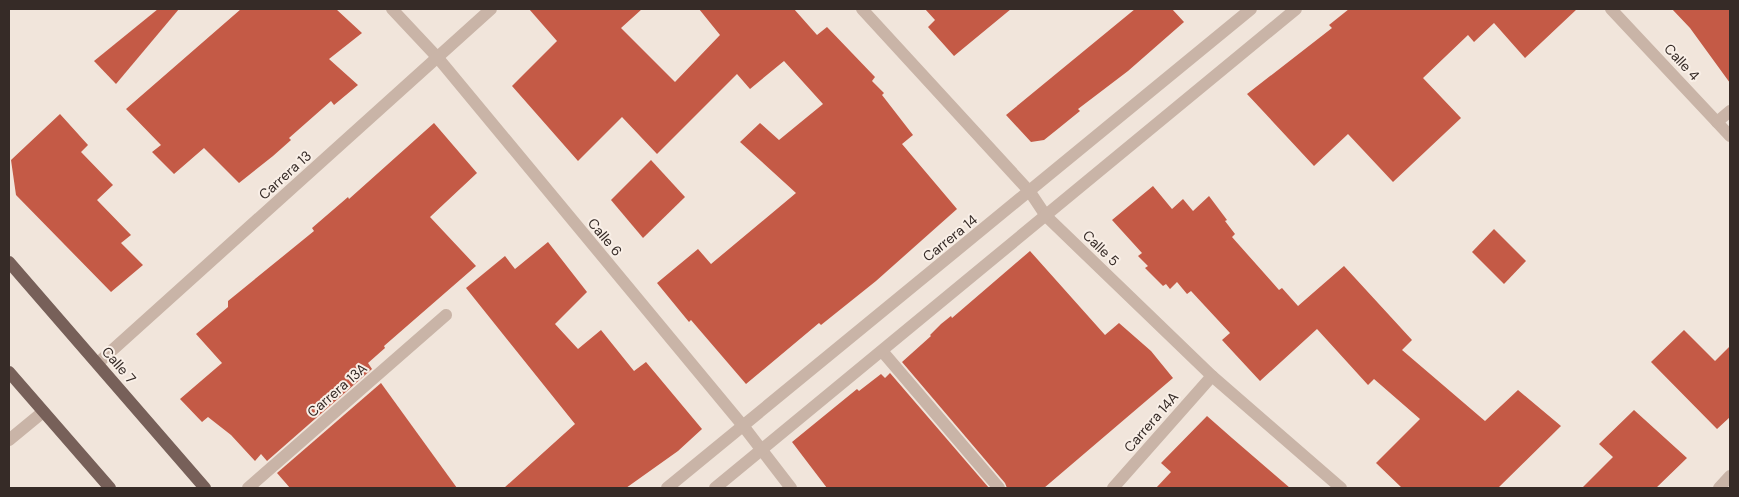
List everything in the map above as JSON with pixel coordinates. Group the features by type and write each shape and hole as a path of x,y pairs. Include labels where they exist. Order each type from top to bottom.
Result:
{"main road":[{"name":"Calle 7","path":"9,262 205,488"},
{"path":"9,372 110,488"}],"street":[{"name":"Calle 6","path":"392,9 438,58 744,427 791,488"},
{"name":"Carrera 13","path":"98,363 491,9"},
{"name":"Calle 5","path":"862,9 1030,192 1046,216 1212,376 1341,488"},
{"name":"Carrera 14","path":"667,488 744,427 1251,9"},
{"path":"715,488 1296,9"},
{"name":"Calle 4","path":"1611,9 1730,136"},
{"path":"1717,122 1730,110"},
{"name":"Carrera 13A","path":"248,488 446,315"},
{"path":"882,351 999,488"},
{"name":"Carrera 14A","path":"1113,488 1212,376"},
{"path":"9,440 43,412"},
{"path":"1719,488 1730,476"}],"building":[{"path":"158,9 179,9 116,84 94,61"},
{"path":"241,9 336,9 362,33 329,59 358,85 334,105 331,101 289,138 291,140 239,183 204,148 174,174 152,152 161,145 126,109"},
{"path":"529,9 642,9 621,28 675,82 720,35 699,9 794,9 817,35 827,27 875,77 872,81 884,93 882,95 913,135 902,144 957,209 876,281 821,325 819,323 746,384 691,320 689,322 657,283 698,249 711,264 796,193 740,142 760,123 779,140 823,104 784,61 750,89 737,74 657,154 622,117 578,161 512,86 557,41"},
{"path":"925,9 1011,9 954,56 928,27 935,20"},
{"path":"1135,9 1172,9 1184,22 1128,71 1078,109 1080,111 1044,140 1031,142 1006,115"},
{"path":"1349,9 1577,9 1525,58 1494,23 1474,42 1468,35 1423,78 1461,118 1393,182 1348,134 1314,166 1247,94 1332,28 1329,25"},
{"path":"1672,9 1730,9 1730,83 1690,28"},
{"path":"60,114 88,145 81,152 113,185 97,200 131,235 121,243 143,265 111,292 16,195 11,160"},
{"path":"434,123 477,173 430,217 476,266 384,346 385,348 368,363 372,369 267,461 261,454 255,461 231,435 208,417 202,422 180,399 222,363 196,334 228,307 228,301 314,231 312,228 348,197 349,199"},
{"path":"651,160 685,197 643,238 611,200"},
{"path":"1153,186 1172,209 1183,199 1193,211 1209,196 1235,234 1232,237 1279,290 1282,288 1298,306 1344,266 1412,340 1402,350 1485,421 1518,390 1561,426 1498,488 1402,488 1376,463 1420,419 1374,379 1368,385 1317,329 1260,381 1222,340 1230,333 1191,291 1187,294 1177,282 1170,289 1166,284 1163,286 1145,268 1148,266 1138,256 1142,253 1112,220"},
{"path":"1494,229 1526,261 1504,284 1472,252"},
{"path":"548,242 587,292 555,324 578,349 601,330 634,371 646,362 702,429 678,451 626,488 504,488 575,424 466,288 505,256 515,269"},
{"path":"1030,251 1105,335 1119,323 1151,351 1173,378 1044,488 1007,488 1005,483 902,362 931,336 941,324 951,316 952,318"},
{"path":"1684,330 1715,361 1730,346 1730,417 1717,429 1651,362"},
{"path":"890,373 989,488 827,488 792,442 857,389 859,391 881,374 885,378"},
{"path":"381,383 457,488 290,488 277,473"},
{"path":"1634,410 1687,458 1656,488 1582,488 1613,457 1599,444"},
{"path":"1207,416 1290,488 1156,488 1171,472 1161,463"}]}
